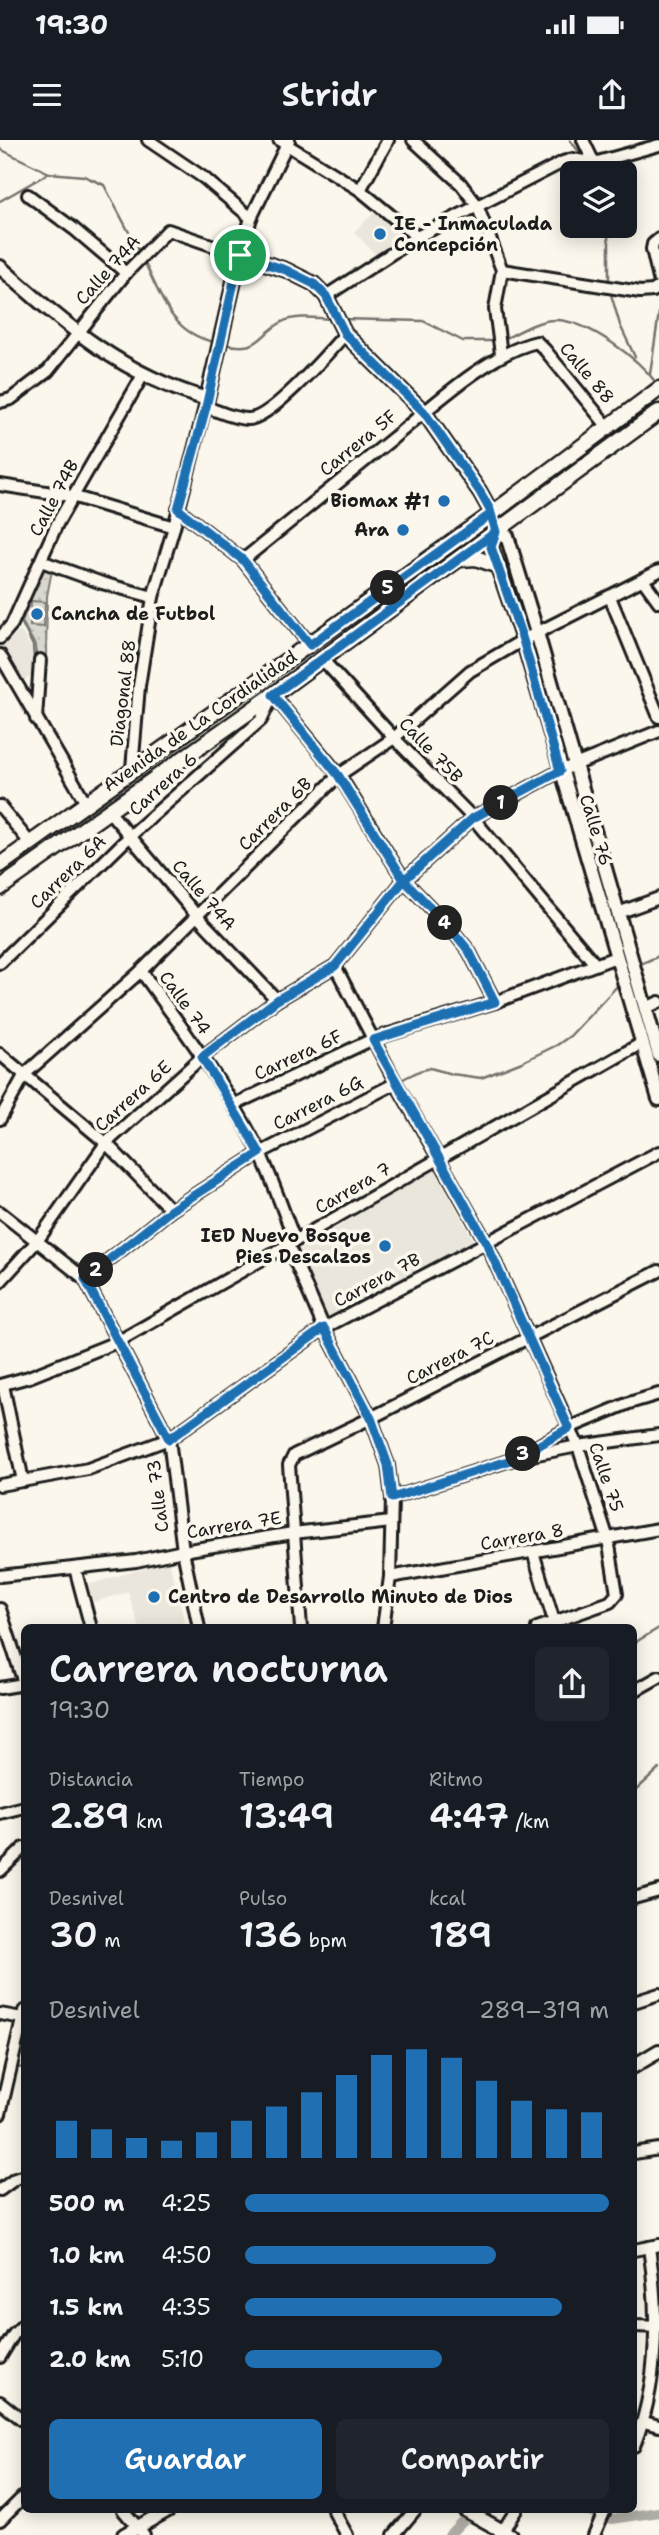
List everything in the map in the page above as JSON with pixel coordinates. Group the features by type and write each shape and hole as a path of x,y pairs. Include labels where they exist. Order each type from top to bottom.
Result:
{"main road":[{"name":"Avenida de La Cordialidad","path":"0,865 310,645 655,392"},
{"name":"Avenida de La Cordialidad","path":"0,888 273,695 659,412"},
{"path":"458,560 476,558 498,566"}],"street":[{"path":"148,140 204,178 251,218"},
{"path":"360,190 388,140"},
{"path":"413,140 461,184 477,205 502,270 495,309 501,355"},
{"path":"583,140 593,161"},
{"path":"285,142 360,190 417,237"},
{"name":"Diagonal 88","path":"132,769 139,686 153,597 206,403 240,255 251,218 285,142"},
{"path":"601,161 659,145"},
{"path":"326,296 417,237 560,164"},
{"path":"28,195 126,273"},
{"name":"Calle 74A","path":"0,402 11,399 48,371 137,260 168,230 240,255"},
{"path":"656,242 659,279"},
{"name":"Calle 76","path":"240,255 286,270 314,284 326,296 343,330 424,412 480,492 491,514 496,532 491,547 523,640 659,1099"},
{"path":"0,267 76,333 143,375 249,420 262,416 303,380 343,330"},
{"path":"502,270 648,292 659,286"},
{"name":"Carrera 5F","path":"243,560 424,412 501,355 537,342"},
{"name":"Calle 88","path":"537,342 608,427"},
{"name":"Calle 74B","path":"0,638 12,624 72,496 143,375"},
{"path":"0,485 72,496 174,527"},
{"path":"178,509 243,560 310,645"},
{"name":"Calle 76","path":"496,532 507,536 659,1055"},
{"path":"41,561 102,583 153,597"},
{"name":"Carrera 6B","path":"0,1119 25,1074 141,971 338,775 394,738 470,671 523,640 659,571"},
{"path":"643,580 659,602"},
{"path":"610,597 659,717"},
{"path":"0,656 86,803"},
{"name":"Calle 75B","path":"322,659 394,738 473,818 595,964"},
{"path":"36,719 40,660"},
{"path":"273,695 338,775 404,880 469,951 495,1002"},
{"name":"Carrera 6","path":"130,836 261,720 273,695"},
{"name":"Carrera 6E","path":"0,1282 37,1240 106,1143 202,1057 277,1000 335,966 404,880 473,818 560,771 659,731"},
{"path":"0,806 30,843"},
{"name":"Calle 74A","path":"108,810 197,916 277,1000"},
{"name":"Carrera 6A","path":"0,963 130,836"},
{"path":"618,913 659,898"},
{"name":"Carrera 6F","path":"233,1105 373,1040 495,1002 616,957"},
{"name":"Calle 75","path":"335,966 396,1083 486,1242 578,1446 608,1539 617,1594 610,1602 555,1624"},
{"name":"Calle 74","path":"141,971 202,1057 260,1153 324,1328 371,1418 388,1465 392,1498 390,1577 384,1624"},
{"path":"646,1008 659,1002"},
{"name":"Carrera 7","path":"2,1385 120,1341 642,1043"},
{"path":"0,1054 106,1143 171,1210"},
{"name":"Carrera 6G","path":"85,1279 171,1210 260,1153 396,1083"},
{"name":"Carrera 7B","path":"0,1485 88,1469 169,1439 324,1328 659,1152"},
{"name":"Calle 73","path":"0,1212 85,1279 120,1341 169,1439 183,1551 198,1624"},
{"name":"Carrera 7C","path":"293,1533 289,1465 294,1455 659,1271"},
{"path":"2,1385 23,1481"},
{"path":"517,1458 569,1428 629,1403 659,1394"},
{"path":"392,1498 517,1458 659,1435"},
{"name":"Carrera 7E","path":"0,1576 136,1561 293,1533 391,1522"},
{"name":"Carrera 8","path":"390,1577 659,1529"},
{"path":"293,1533 301,1624"},
{"path":"533,1552 555,1624"},
{"path":"75,1568 90,1624"},
{"path":"0,1609 21,1664"},
{"path":"637,1689 659,1677"},
{"path":"0,1688 21,1684"},
{"path":"0,1813 21,1808"},
{"path":"0,1871 21,1851"},
{"path":"637,1897 659,1891"},
{"path":"637,2001 659,1994"},
{"path":"0,2014 21,2015"},
{"path":"0,2114 21,2024"},
{"path":"637,2064 659,2050"},
{"path":"637,2153 659,2149"},
{"path":"0,2175 21,2179"},
{"path":"0,2190 21,2179"},
{"path":"637,2439 644,2422 655,2370 659,2326 654,2246"},
{"path":"0,2357 21,2326"},
{"path":"637,2326 659,2326"},
{"path":"0,2402 21,2419"},
{"path":"644,2422 659,2426"},
{"path":"0,2520 21,2499"},
{"path":"125,2513 141,2531"},
{"path":"124,2535 141,2531 164,2513"},
{"path":"335,2513 347,2535"},
{"path":"394,2535 412,2513"},
{"path":"471,2513 504,2534 514,2513"},
{"path":"594,2535 604,2513"}],"shaded area":[{"name":"IE - Inmaculada Concepción","path":"376,211 406,235 378,257 354,232"},
{"path":"43,567 52,570 47,596 46,656 36,655 35,645 22,622"},
{"name":"Cancha de Futbol","path":"31,601 45,602 44,627 30,626"},
{"path":"21,631 32,649 31,676 21,682 0,645"},
{"name":"IED Nuevo Bosque Pies Descalzos","path":"435,1169 474,1241 324,1320 297,1251"},
{"name":"Centro de Desarrollo Minuto de Dios","path":"169,1561 185,1624 138,1624 128,1592 94,1602 88,1585"}],"waterway":[{"path":"570,140 583,157"},
{"path":"0,149 49,173 84,176 104,185 140,253"},
{"path":"0,201 49,173"},
{"path":"608,238 609,285"},
{"path":"143,259 162,299 177,321 199,337 214,342"},
{"path":"610,291 620,325 635,357"},
{"path":"650,374 659,313"},
{"path":"224,344 252,345 282,322 293,318 331,319"},
{"path":"341,319 423,321 463,341 494,341"},
{"path":"504,339 542,322 567,321 611,342 638,363 657,384"},
{"path":"19,617 33,646 36,662"},
{"path":"638,965 659,956"},
{"path":"399,1081 430,1068 481,1078 522,1062 570,1036 621,982"},
{"path":"637,1641 659,1628"},
{"path":"637,1789 659,1769"},
{"path":"14,2067 21,2068"},
{"path":"595,2513 612,2519 659,2512"},
{"path":"449,2535 470,2513"}],"place":[{"name":"IE - Inmaculada Concepción","path":"380,234"},
{"name":"Biomax #1","path":"444,501"},
{"name":"Ara","path":"403,530"},
{"name":"Cancha de Futbol","path":"37,614"},
{"name":"IED Nuevo Bosque Pies Descalzos","path":"385,1246"},
{"name":"Centro de Desarrollo Minuto de Dios","path":"154,1597"}],"route":[{"path":"240,255 206,407 178,509 243,560 310,645 491,514 496,532 273,695 338,775 404,880 469,951 495,1002 373,1040 486,1242 569,1428 517,1458 392,1498 388,1465 371,1418 324,1328 169,1439 120,1341 85,1279 171,1210 260,1153 202,1057 277,1000 335,966 404,880 473,818 560,771 523,640 491,547 496,532 490,510 480,492 424,412 345,334 326,296 314,284 286,270 240,255"}]}
